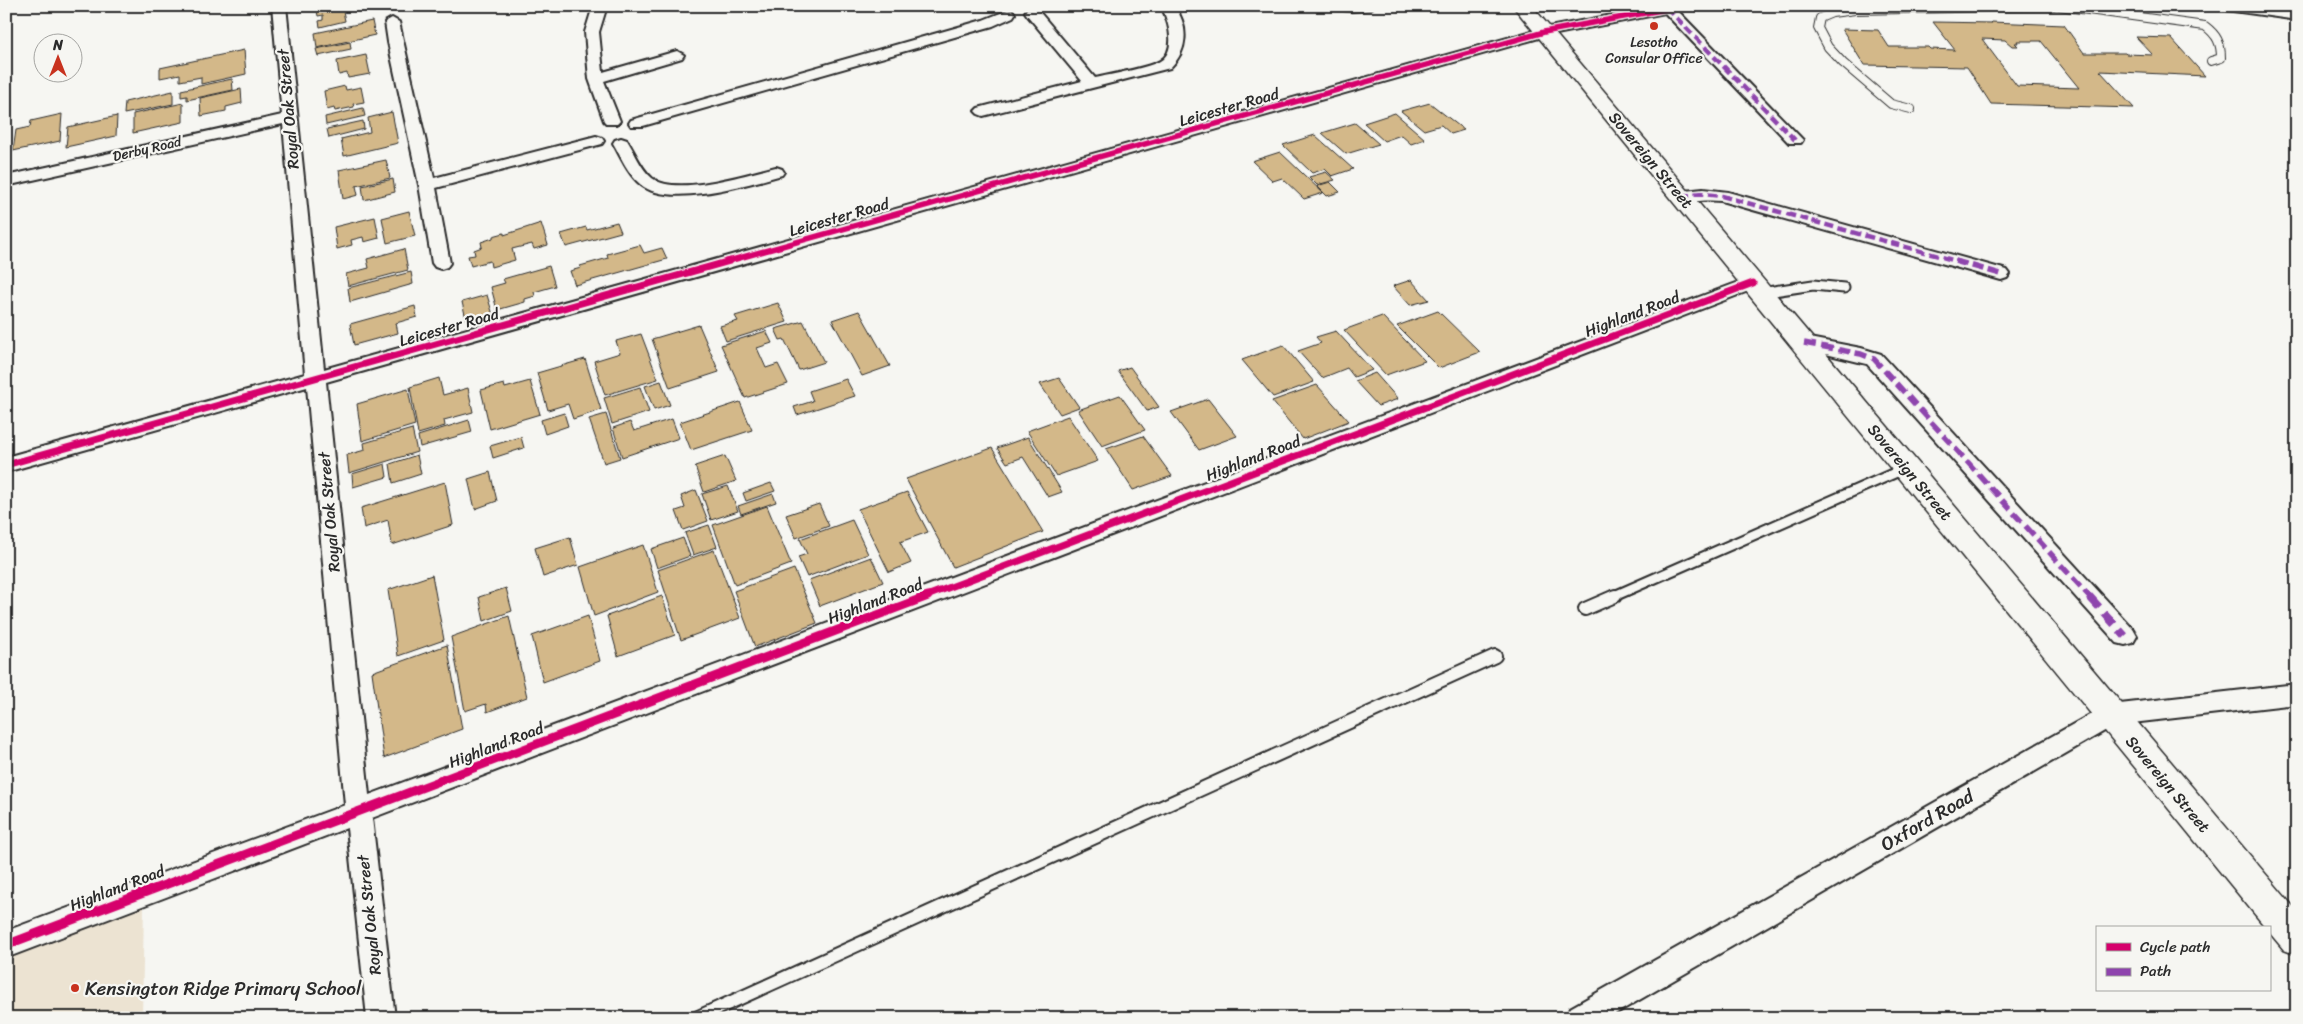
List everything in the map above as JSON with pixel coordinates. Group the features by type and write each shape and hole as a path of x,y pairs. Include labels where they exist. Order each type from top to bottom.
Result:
{"street":[{"name":"Royal Oak Street","path":"279,6 358,812 381,1018"},
{"path":"600,6 592,32 596,79 612,120"},
{"name":"Sovereign Street","path":"1522,6 2297,938"},
{"path":"2226,6 2288,12"},
{"path":"1674,7 1795,140"},
{"name":"Leicester Road","path":"6,465 1544,32 1674,7"},
{"path":"596,141 593,133 603,124 612,120 626,120 637,123 988,23 1003,10 1016,15 1035,9 1092,84"},
{"path":"983,111 1154,69 1171,60 1174,56 1178,27 1170,10"},
{"path":"392,22 427,185 441,263"},
{"path":"596,79 677,55"},
{"name":"Derby Road","path":"6,181 289,118"},
{"path":"427,185 596,141 611,145 621,143 638,134 640,128 637,123"},
{"path":"621,143 642,176 651,184 662,188 692,189 776,172"},
{"path":"1681,196 1703,194 1722,196 2000,274"},
{"name":"Highland Road","path":"6,945 1757,288"},
{"path":"1804,343 1861,354 1874,359 2125,636"},
{"name":"Oxford Road","path":"1580,1018 2111,715 2297,694"}],"lane":[{"path":"1335,6 1352,8 1370,6"},
{"path":"1911,109 1891,104 1843,63 1828,47 1818,28 1820,18 1832,13 1855,10 2055,6"},
{"path":"2059,6 2114,9 2206,26 2218,36 2221,44 2220,58 2211,61"},
{"path":"1757,288 1813,285 1844,288"},
{"path":"1585,610 1907,468"},
{"path":"696,1018 1495,656"}],"shaded area":[{"name":"Kensington Ridge Primary School","path":"144,905 142,1018 6,1018 6,958"}],"building":[{"path":"316,6 356,6 357,8 343,11 345,21 320,27 319,21 323,20 323,15 318,16"},
{"path":"372,21 375,35 317,48 315,33"},
{"path":"1933,22 2064,25 2084,53 2153,55 2136,37 2171,38 2205,76 2100,71 2134,108 1991,104 1967,67 1864,65 1842,29 1878,30 1889,47 1928,47 1930,49 1955,50","holes":["1982,39 2005,40 2012,46 2018,46 2015,43 2018,43 2017,41 2041,41 2079,88 2017,86"]},
{"path":"350,42 351,49 318,56 316,49"},
{"path":"244,50 246,74 201,84 201,77 180,81 180,74 160,78 160,68"},
{"path":"366,55 370,74 348,78 347,73 339,75 337,61"},
{"path":"232,79 233,90 187,100 187,96 181,97 181,90"},
{"path":"345,86 346,90 361,87 364,102 353,104 354,107 335,111 334,108 327,110 324,91"},
{"path":"241,89 242,103 226,107 226,111 201,116 200,98"},
{"path":"173,91 173,104 124,114 125,102"},
{"path":"183,103 183,122 133,133 133,114"},
{"path":"1430,103 1464,130 1451,134 1441,125 1424,130 1401,111"},
{"path":"363,108 365,116 326,125 325,117"},
{"path":"392,112 398,143 344,156 341,139 370,132 368,118"},
{"path":"1395,113 1425,139 1411,144 1401,135 1384,141 1364,123"},
{"path":"62,114 60,141 13,151 16,130 30,127 31,121"},
{"path":"117,116 116,136 66,147 68,127"},
{"path":"363,121 364,129 329,138 327,129"},
{"path":"1355,123 1379,144 1346,154 1322,133"},
{"path":"1315,135 1353,169 1332,176 1325,169 1312,173 1283,145"},
{"path":"1280,152 1323,193 1304,199 1282,178 1273,181 1252,161"},
{"path":"386,160 390,178 356,186 358,195 343,199 339,170"},
{"path":"1326,172 1335,180 1317,185 1309,177"},
{"path":"393,179 395,192 364,200 362,186"},
{"path":"1330,182 1340,192 1327,196 1317,186"},
{"path":"409,211 415,236 387,243 382,218"},
{"path":"375,217 379,238 364,242 363,237 351,240 352,245 337,249 334,227"},
{"path":"617,222 621,232 566,247 561,234 586,227 587,230"},
{"path":"541,223 548,245 534,249 532,244 512,249 515,260 491,267 490,261 471,266 468,256 475,255 474,250 482,247 481,242 493,238 493,236 504,233 504,235"},
{"path":"640,245 644,253 662,248 667,259 575,285 570,271 608,258 607,254"},
{"path":"404,249 408,270 348,286 346,274 369,268 367,259"},
{"path":"549,266 555,286 534,292 535,296 525,299 525,302 497,310 491,287 505,283 503,279"},
{"path":"411,272 413,284 350,302 348,288"},
{"path":"1411,280 1429,300 1410,305 1393,286"},
{"path":"487,295 493,315 467,323 462,302"},
{"path":"778,303 787,322 726,341 720,326 738,321 735,316"},
{"path":"415,306 417,317 396,323 398,333 354,345 350,324"},
{"path":"859,311 890,366 862,376 832,320"},
{"path":"1438,311 1480,352 1439,368 1397,326"},
{"path":"1382,316 1425,361 1386,375 1344,330"},
{"path":"803,321 824,362 799,370 784,339 780,340 775,329"},
{"path":"699,325 719,372 670,388 652,339"},
{"path":"766,331 772,343 757,348 766,368 778,364 788,384 745,398 721,345"},
{"path":"1336,331 1372,370 1354,377 1347,368 1322,378 1298,351 1321,343 1316,337"},
{"path":"641,334 658,379 605,395 594,361 620,353 616,341"},
{"path":"1283,345 1314,382 1273,397 1242,360"},
{"path":"585,359 601,410 573,419 568,404 548,410 537,373"},
{"path":"1130,367 1159,407 1147,411 1118,371"},
{"path":"1375,373 1398,399 1378,406 1355,381"},
{"path":"439,378 443,395 468,388 473,412 444,420 445,426 418,434 410,387"},
{"path":"1059,378 1079,407 1060,414 1040,384"},
{"path":"846,379 855,396 797,415 794,407 813,401 809,391"},
{"path":"530,381 540,414 490,429 481,390 504,384 505,388"},
{"path":"661,381 670,405 654,410 645,386"},
{"path":"1317,385 1349,421 1303,439 1272,401"},
{"path":"640,387 649,412 612,424 604,398"},
{"path":"408,389 415,425 362,441 357,404"},
{"path":"1120,395 1145,430 1102,446 1078,410"},
{"path":"1208,399 1237,436 1199,450 1171,412"},
{"path":"740,402 752,430 691,450 680,422"},
{"path":"564,413 568,426 545,434 541,420"},
{"path":"606,414 620,458 604,463 589,419"},
{"path":"1068,416 1098,461 1056,476 1027,431"},
{"path":"672,419 679,438 622,457 613,428 630,422 634,431"},
{"path":"469,420 472,432 420,447 418,436"},
{"path":"412,429 417,452 349,473 347,455 365,450 364,443"},
{"path":"1143,436 1172,476 1133,490 1106,449"},
{"path":"521,437 524,448 493,458 490,446"},
{"path":"1028,437 1062,492 1048,497 1023,457 1007,463 997,448"},
{"path":"992,448 1043,532 953,567 906,479"},
{"path":"417,455 421,474 393,483 390,464"},
{"path":"725,456 736,481 704,492 695,466"},
{"path":"385,464 387,477 353,487 352,474"},
{"path":"490,472 497,501 475,509 468,479"},
{"path":"445,482 453,525 392,545 388,520 364,528 361,508"},
{"path":"771,483 775,491 746,501 743,493"},
{"path":"728,486 738,511 711,520 702,494"},
{"path":"696,490 708,521 683,530 676,511 685,508 681,496"},
{"path":"907,492 928,532 900,542 911,563 889,572 858,509"},
{"path":"773,494 776,502 741,514 738,506"},
{"path":"819,504 829,526 796,538 786,515"},
{"path":"767,506 791,564 735,585 713,525"},
{"path":"852,520 868,554 807,577 798,557 807,554 800,539"},
{"path":"709,525 717,547 693,555 685,533"},
{"path":"570,537 578,565 543,577 535,548"},
{"path":"683,538 690,556 657,568 651,549"},
{"path":"643,545 658,592 594,616 580,567"},
{"path":"714,550 740,618 681,640 658,570"},
{"path":"871,557 883,582 820,606 809,580"},
{"path":"794,569 817,623 755,647 734,591"},
{"path":"432,575 444,640 398,656 388,590"},
{"path":"506,588 512,611 484,621 479,597"},
{"path":"662,596 675,635 618,656 607,616"},
{"path":"509,616 527,697 487,712 486,704 465,711 451,637"},
{"path":"588,616 600,661 543,682 532,636"},
{"path":"447,645 462,729 384,758 372,672"}],"marked path":[{"path":"1667,8 1795,140"},
{"path":"1681,196 1703,194 1722,196 2001,274"},
{"path":"1804,343 1861,354 1874,359 2125,636"}],"cycle path":[{"path":"6,465 1544,32 1682,6"},
{"path":"6,945 1753,283"}],"place":[{"name":"Lesotho Consular Office","path":"1654,26"},
{"name":"Kensington Ridge Primary School","path":"75,988"}]}
